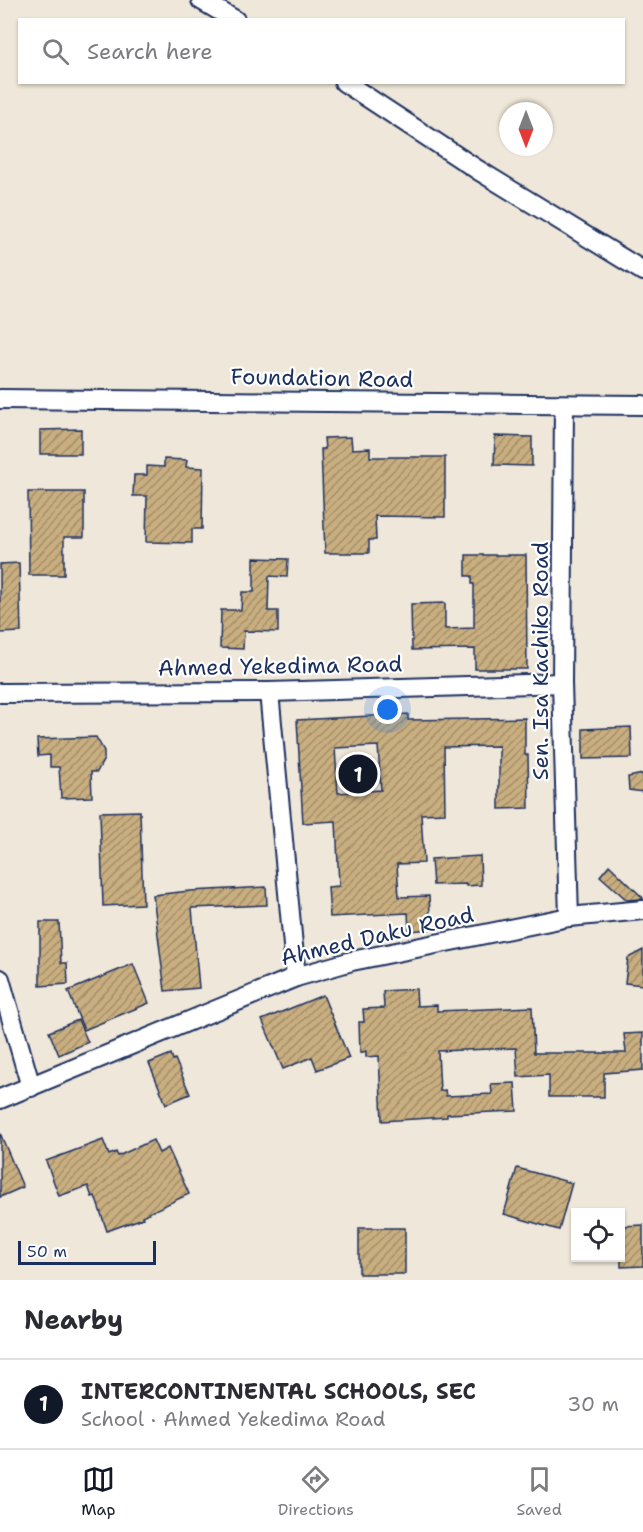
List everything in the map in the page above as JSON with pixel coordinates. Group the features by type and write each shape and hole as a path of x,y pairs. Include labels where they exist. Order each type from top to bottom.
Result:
{"street":[{"path":"201,0 232,18"},
{"path":"347,84 478,170 643,271"},
{"name":"Foundation Road","path":"0,399 643,405"},
{"name":"Sen. Isa Kachiko Road","path":"564,405 562,683 569,917"},
{"name":"Ahmed Yekedima Road","path":"0,693 269,692 562,683"},
{"path":"269,692 296,976"},
{"name":"Ahmed Daku Road","path":"0,1099 296,976 364,959 569,917 643,910"},
{"path":"0,980 31,1087"}],"building":[{"path":"81,429 81,454 40,454 40,430"},
{"path":"495,436 532,437 532,466 494,465"},
{"path":"351,437 352,449 370,448 370,457 445,457 445,517 375,516 376,540 369,540 369,553 325,553 321,449 325,449 324,438"},
{"path":"164,459 187,460 186,467 203,468 202,529 192,529 192,543 146,542 147,496 133,496 134,475 147,475 147,466 164,467"},
{"path":"28,492 84,492 84,537 64,537 64,575 29,575"},
{"path":"466,555 526,555 527,669 475,669 475,649 412,650 411,604 445,603 445,629 474,628 474,584 472,584 472,576 466,576"},
{"path":"254,558 288,559 287,577 269,576 268,611 278,611 278,632 244,631 243,649 220,648 221,610 241,610 242,592 254,592"},
{"path":"19,563 21,632 0,633 0,564"},
{"path":"408,714 408,720 525,718 529,808 499,809 499,746 444,747 445,813 421,814 424,863 397,864 399,897 429,896 431,929 409,931 408,913 330,917 328,887 339,886 336,821 303,823 297,720","holes":["378,746 381,790 338,793 335,748"]},
{"path":"631,727 632,758 583,759 583,729"},
{"path":"96,737 104,751 104,759 97,772 91,772 92,797 61,798 59,767 50,767 50,755 38,756 37,739"},
{"path":"643,774 643,792 629,790 628,777"},
{"path":"140,811 143,904 103,906 100,812"},
{"path":"480,856 481,885 433,885 431,859"},
{"path":"609,865 642,899 627,900 600,876"},
{"path":"266,887 267,905 192,908 199,988 165,991 153,895"},
{"path":"40,922 59,922 61,963 67,963 68,984 40,986"},
{"path":"643,950 643,985 625,983 628,958"},
{"path":"133,964 149,1003 84,1030 68,991"},
{"path":"416,989 417,1006 437,1005 437,1011 532,1007 534,1053 626,1053 624,1034 643,1033 643,1070 604,1073 604,1097 549,1097 549,1075 518,1077 516,1048 438,1051 440,1091 445,1090 446,1096 492,1094 491,1084 515,1083 517,1111 447,1114 447,1117 382,1121 379,1056 366,1057 366,1051 360,1053 359,1022 364,1022 363,1009 384,1008 383,991"},
{"path":"323,995 349,1058 317,1070 312,1057 283,1069 262,1020"},
{"path":"78,1020 88,1042 59,1055 49,1032"},
{"path":"171,1054 190,1094 166,1104 149,1063"},
{"path":"0,1133 23,1187 0,1197"},
{"path":"103,1140 109,1155 116,1152 118,1156 153,1140 159,1153 168,1148 189,1194 142,1216 143,1218 107,1231 95,1196 92,1197 88,1186 59,1196 46,1161"},
{"path":"517,1168 572,1183 559,1230 504,1214"},
{"path":"643,1225 643,1266 621,1267 621,1262 625,1262 625,1226"},
{"path":"359,1228 405,1228 405,1274 359,1274"}],"place":[{"name":"INTERCONTINENTAL SCHOOLS, SEC","path":"358,774"}]}
